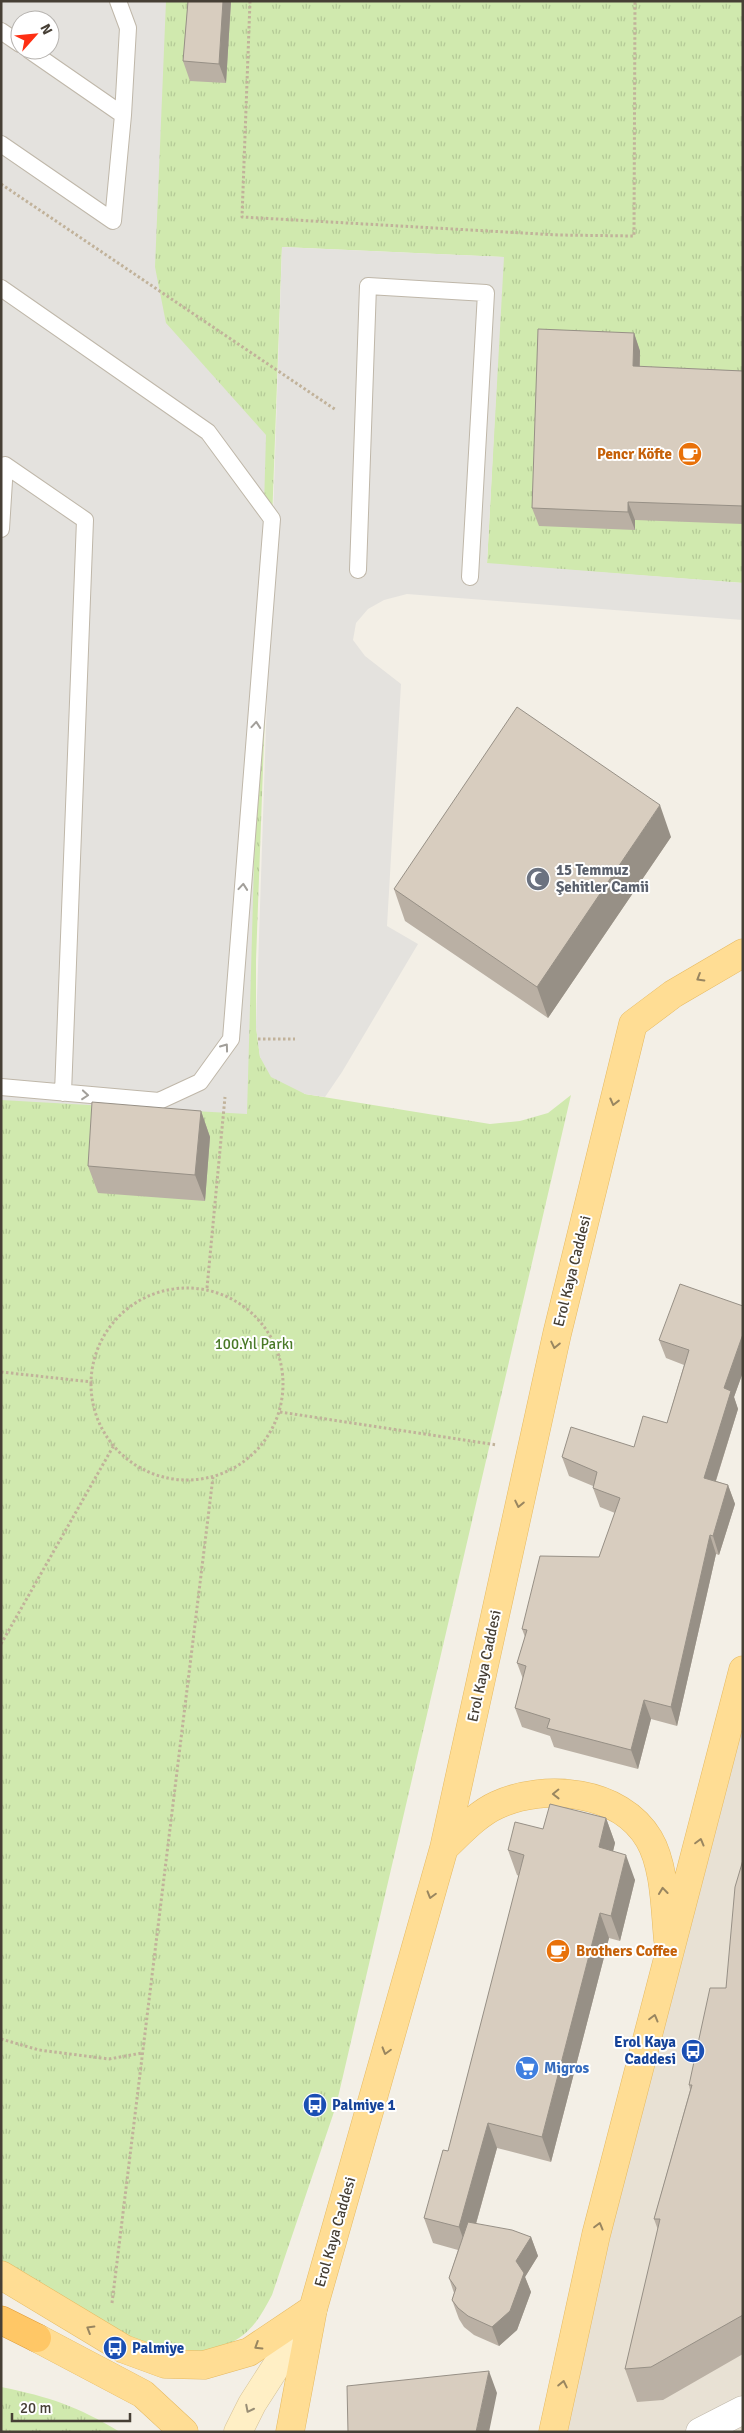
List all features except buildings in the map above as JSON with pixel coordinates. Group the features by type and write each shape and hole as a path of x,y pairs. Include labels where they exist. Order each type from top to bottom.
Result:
{"highway":[{"path":"1,2320 37,2338"},
{"path":"1,2331 37,2338"}],"main road":[{"name":"Erol Kaya Caddesi","path":"290,2432 313,2309 444,1848 557,1334 633,1024 673,994 743,954"},
{"path":"553,2432 596,2235 670,1957 743,1670"},
{"path":"444,1848 470,1824 496,1805 528,1794 572,1793 610,1805 632,1819 649,1840 662,1880 670,1957"},
{"path":"1,2275 124,2350 164,2364 204,2365 249,2352 313,2309"},
{"path":"37,2338 143,2394 184,2432"}],"street":[{"path":"238,2432 252,2404 313,2309"},
{"path":"700,2432 743,2410"}],"lane":[{"path":"1,144 113,220 123,115 128,28 118,1"},
{"path":"43,60 123,115"},
{"path":"358,570 368,286 486,293 470,577"},
{"path":"1,288 208,432 272,519 231,1039 200,1082 159,1101 1,1087"},
{"path":"1,529 5,465 85,520 63,1093"}],"path":[{"path":"250,1 242,217 558,235 634,236 635,1"},
{"path":"1,184 150,287 363,429"},
{"path":"231,1039 295,1039"},
{"path":"207,1288 225,1096"},
{"path":"106,1333 96,1356 92,1382 94,1404 101,1426 114,1445 134,1464 159,1476 185,1480 212,1477 242,1464 266,1440 280,1412 285,1380 278,1348 262,1320 238,1300 207,1288 174,1288 142,1298 122,1313 106,1333 96,1355 92,1380 94,1403 102,1425 115,1444 135,1462 159,1474 186,1479 213,1476 242,1462 266,1440 279,1413 284,1382 278,1350 261,1322 237,1301 207,1288"},
{"path":"1,1372 92,1382"},
{"path":"280,1412 531,1450"},
{"path":"1,1644 114,1445"},
{"path":"107,2339 212,1477"},
{"path":"1,2039 40,2050 109,2059 142,2053"}],"shaded area":[{"path":"1,1 166,1 155,267 166,323 266,435 247,1114 1,1100"},
{"path":"282,247 504,257 487,563 743,583 743,620 407,594 384,600 368,609 356,623 353,640 365,656 401,684 387,926 418,944 342,1072 325,1097 305,1094 271,1077 260,1057 256,1027"},
{"path":"743,1675 743,2432 557,2432"}],"green space":[{"name":"100.Yıl Parkı","path":"1,1 743,1 743,583 487,564 503,257 282,247 256,960 256,1027 260,1057 305,1094 490,1124 520,1121 548,1113 571,1095 336,2106 272,2295 250,2329 229,2344 207,2352 149,2363 1,2265"},
{"path":"1,2387 63,2404 90,2415 120,2432 1,2432"}],"place":[{"name":"Pencr Köfte","path":"690,454"},
{"name":"15 Temmuz Şehitler Camii","path":"538,879"},
{"name":"Brothers Coffee","path":"558,1951"},
{"name":"Erol Kaya Caddesi","path":"693,2051"},
{"name":"Migros","path":"527,2068"},
{"name":"Palmiye 1","path":"315,2105"},
{"name":"Palmi̇ye","path":"115,2348"}]}
